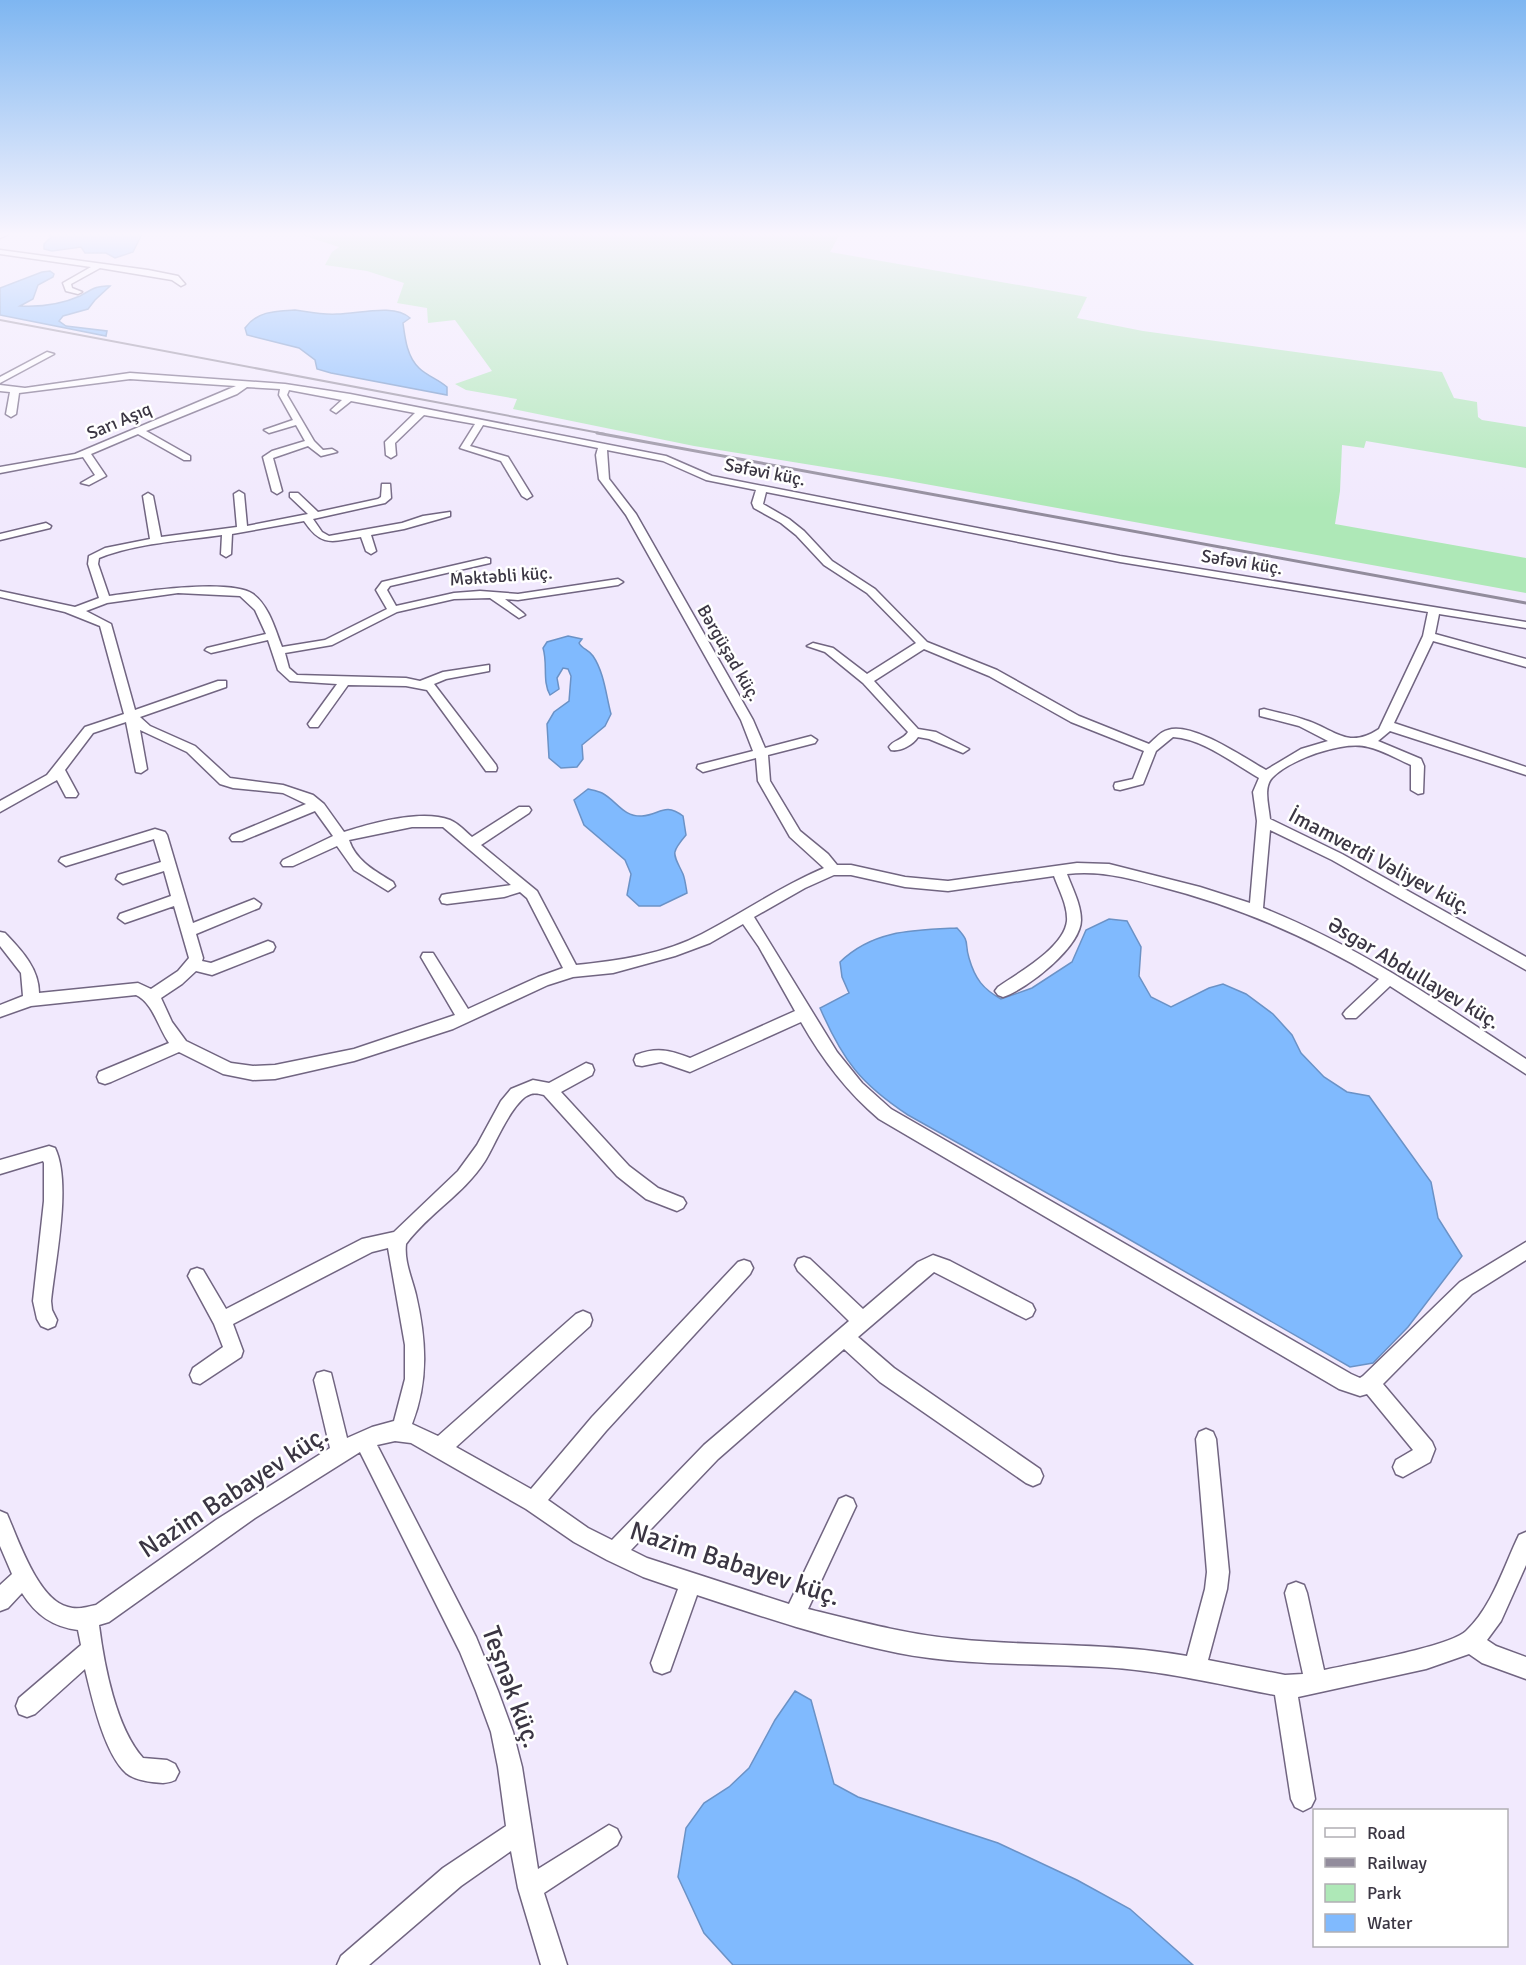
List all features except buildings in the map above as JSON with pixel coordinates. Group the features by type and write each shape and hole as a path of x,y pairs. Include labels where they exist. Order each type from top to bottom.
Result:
{"street":[{"path":"0,380 50,354"},
{"name":"Səfəvi küç.","path":"0,388 15,391 129,376 285,387 350,397 666,459 700,475 1120,559 1526,625"},
{"name":"Sarı Aşıq","path":"0,470 64,460 234,392 244,385"},
{"path":"285,387 283,395 310,442 321,453 332,452"},
{"path":"10,414 15,391"},
{"path":"336,410 350,397"},
{"path":"391,455 390,442 423,411"},
{"path":"269,430 300,421"},
{"path":"481,422 465,448 505,459 527,496"},
{"path":"137,430 187,458"},
{"path":"277,491 268,457 310,442"},
{"name":"Bərgüşad küç.","path":"603,447 601,455 604,478 631,514 747,720 761,753 764,781 795,834 823,857 833,870"},
{"path":"86,452 101,476 86,483"},
{"path":"105,600 93,564 94,556 109,550 156,541 242,530 381,501 386,498 386,486"},
{"path":"762,488 757,503 758,507 785,521 800,533 828,563 871,591 922,644 993,673 1075,719 1151,749"},
{"path":"239,494 242,530"},
{"path":"294,495 310,515 322,537 328,539 365,534 446,514"},
{"path":"148,496 156,541"},
{"path":"0,537 46,526"},
{"path":"226,554 227,532"},
{"path":"365,534 371,551"},
{"path":"393,610 381,590 386,584 486,561"},
{"name":"Məktəbli küç.","path":"278,651 328,643 393,610 478,589 494,596 518,597 618,582"},
{"path":"73,612 105,600 191,589 242,593 258,605 288,675 345,681 423,684 431,687 472,746 491,768"},
{"path":"0,594 73,612 100,620 105,624 131,716 141,769"},
{"path":"494,596 519,615"},
{"path":"1368,742 1389,726 1429,636 1434,610"},
{"path":"211,650 271,636"},
{"path":"1429,636 1526,663"},
{"path":"867,680 922,644"},
{"path":"813,646 829,650 867,680 914,732 932,735 963,749"},
{"path":"423,684 443,676 485,668"},
{"path":"314,724 345,681"},
{"path":"0,807 39,786 59,770 71,750 89,730 222,684"},
{"path":"1264,713 1303,723 1340,742"},
{"path":"131,716 146,729 191,749 225,781 233,784 288,788 303,795 330,821 341,838 349,858 361,869 388,886"},
{"path":"1389,726 1526,771"},
{"path":"895,747 910,739 914,732"},
{"path":"1120,786 1138,781 1151,749 1170,733 1186,734 1266,776 1305,752 1340,742 1368,742 1416,762 1418,790"},
{"path":"702,768 811,740"},
{"path":"59,770 71,794"},
{"name":"İmamverdi Vəliyev küç.","path":"1266,776 1260,792 1264,821 1336,857 1526,964"},
{"path":"237,838 315,805"},
{"path":"472,844 524,810"},
{"path":"288,863 341,838 368,831 441,820 460,831 472,844 523,886 536,902 572,971"},
{"path":"1256,910 1264,821"},
{"path":"0,1011 30,1000 126,989 138,989 152,996 194,965 196,958 189,931 160,835 155,834 66,861"},
{"path":"123,879 169,864"},
{"name":"Əsgər Abdullayev küç.","path":"152,996 166,1026 180,1045 229,1069 253,1073 275,1072 354,1055 448,1025 543,981 572,971 613,967 670,952 705,939 800,884 833,870 851,870 905,882 948,886 1077,868 1109,869 1204,892 1256,910 1389,978 1526,1066"},
{"path":"1003,991 1051,956 1068,940 1074,927 1074,917 1059,871"},
{"path":"447,899 504,892 523,886"},
{"path":"125,918 179,899"},
{"path":"189,931 254,904"},
{"path":"746,917 768,945 804,1014 867,1101 885,1114 1346,1382 1360,1387 1370,1383 1466,1288 1526,1250"},
{"path":"0,937 30,974 33,990 30,1000"},
{"path":"194,965 212,969 268,947"},
{"path":"428,957 465,1018"},
{"path":"1351,1014 1389,978"},
{"path":"642,1060 654,1054 661,1054 690,1065 804,1014"},
{"path":"105,1077 180,1045"},
{"path":"550,1090 586,1070"},
{"path":"400,1430 414,1392 416,1346 396,1252 398,1240 444,1197 476,1162 514,1096 531,1086 540,1086 550,1090 622,1171 652,1194 677,1203"},
{"path":"0,1167 46,1153 51,1155 53,1193 42,1301 43,1313 48,1320"},
{"path":"222,1320 368,1245 386,1240 398,1240"},
{"path":"614,1553 711,1452 924,1268 933,1263 1026,1310"},
{"path":"804,1265 863,1322"},
{"path":"533,1502 599,1424 744,1268"},
{"path":"197,1276 222,1320 234,1351 200,1375"},
{"path":"439,1449 583,1320"},
{"path":"844,1337 887,1375 1033,1476"},
{"path":"324,1380 341,1453"},
{"path":"1370,1383 1425,1449 1423,1455 1403,1467"},
{"name":"Nazim Babayev küç.","path":"88,1620 101,1614 200,1542 273,1494 341,1453 384,1432 400,1430 415,1434 533,1502 581,1535 644,1567 794,1616 898,1642 957,1650 1103,1656 1165,1663 1285,1686 1316,1683 1426,1658 1471,1642"},
{"path":"1195,1669 1216,1589 1218,1572 1206,1439"},
{"name":"Teşnək küç.","path":"365,1441 468,1645 502,1732 530,1888 554,1965"},
{"path":"794,1616 846,1506"},
{"path":"0,1521 25,1576 50,1612 68,1621 88,1620 92,1650 117,1742 126,1756 136,1767 167,1772"},
{"path":"1526,1542 1492,1613 1471,1642 1490,1656 1526,1668"},
{"path":"0,1600 25,1576"},
{"path":"662,1663 691,1583"},
{"path":"1296,1593 1316,1683"},
{"path":"27,1706 52,1682 92,1650"},
{"path":"1285,1686 1303,1799"},
{"path":"350,1965 452,1877 519,1831"},
{"path":"530,1888 609,1837"}],"green space":[{"path":"459,326 1116,326 1442,372 1454,398 1477,402 1478,417 1482,420 1526,427 1526,468 1366,441 1364,448 1342,445 1340,491 1335,524 1526,558 1526,593 892,478 694,446 513,409 517,399 466,390 455,384 492,371"}],"water":[{"path":"54,326 107,331 106,336"},
{"path":"247,326 403,326 407,347 415,364 447,387 447,395 317,369 315,360 299,348 247,335 245,328"},
{"path":"568,636 582,639 579,643 597,662 611,714 605,726 582,745 583,759 577,767 561,768 549,758 547,724 554,712 569,701 571,676 568,669 563,668 557,678 559,689 550,695 546,684 543,648 547,642"},
{"path":"588,789 602,793 635,816 671,810 683,816 686,835 677,846 675,854 684,876 687,893 660,906 639,906 627,895 631,874 625,860 584,825 574,800"},
{"path":"1109,919 1127,921 1141,947 1139,976 1151,997 1171,1007 1209,988 1223,984 1246,994 1273,1014 1292,1035 1301,1053 1324,1077 1347,1092 1369,1096 1431,1182 1438,1218 1462,1256 1408,1327 1373,1363 1350,1367 908,1115 878,1093 855,1070 837,1043 820,1008 849,993 842,977 840,962 866,943 880,938 909,931 957,928 966,940 969,958 977,978 989,991 1001,999 1032,988 1072,962 1086,930"},
{"path":"795,1691 811,1700 834,1784 858,1797 998,1843 1077,1880 1130,1909 1193,1965 733,1965 704,1933 678,1877 686,1828 704,1803 729,1787 749,1768 775,1720"}],"railway":[{"path":"30,326 605,434"},
{"path":"597,433 1526,603"}]}
